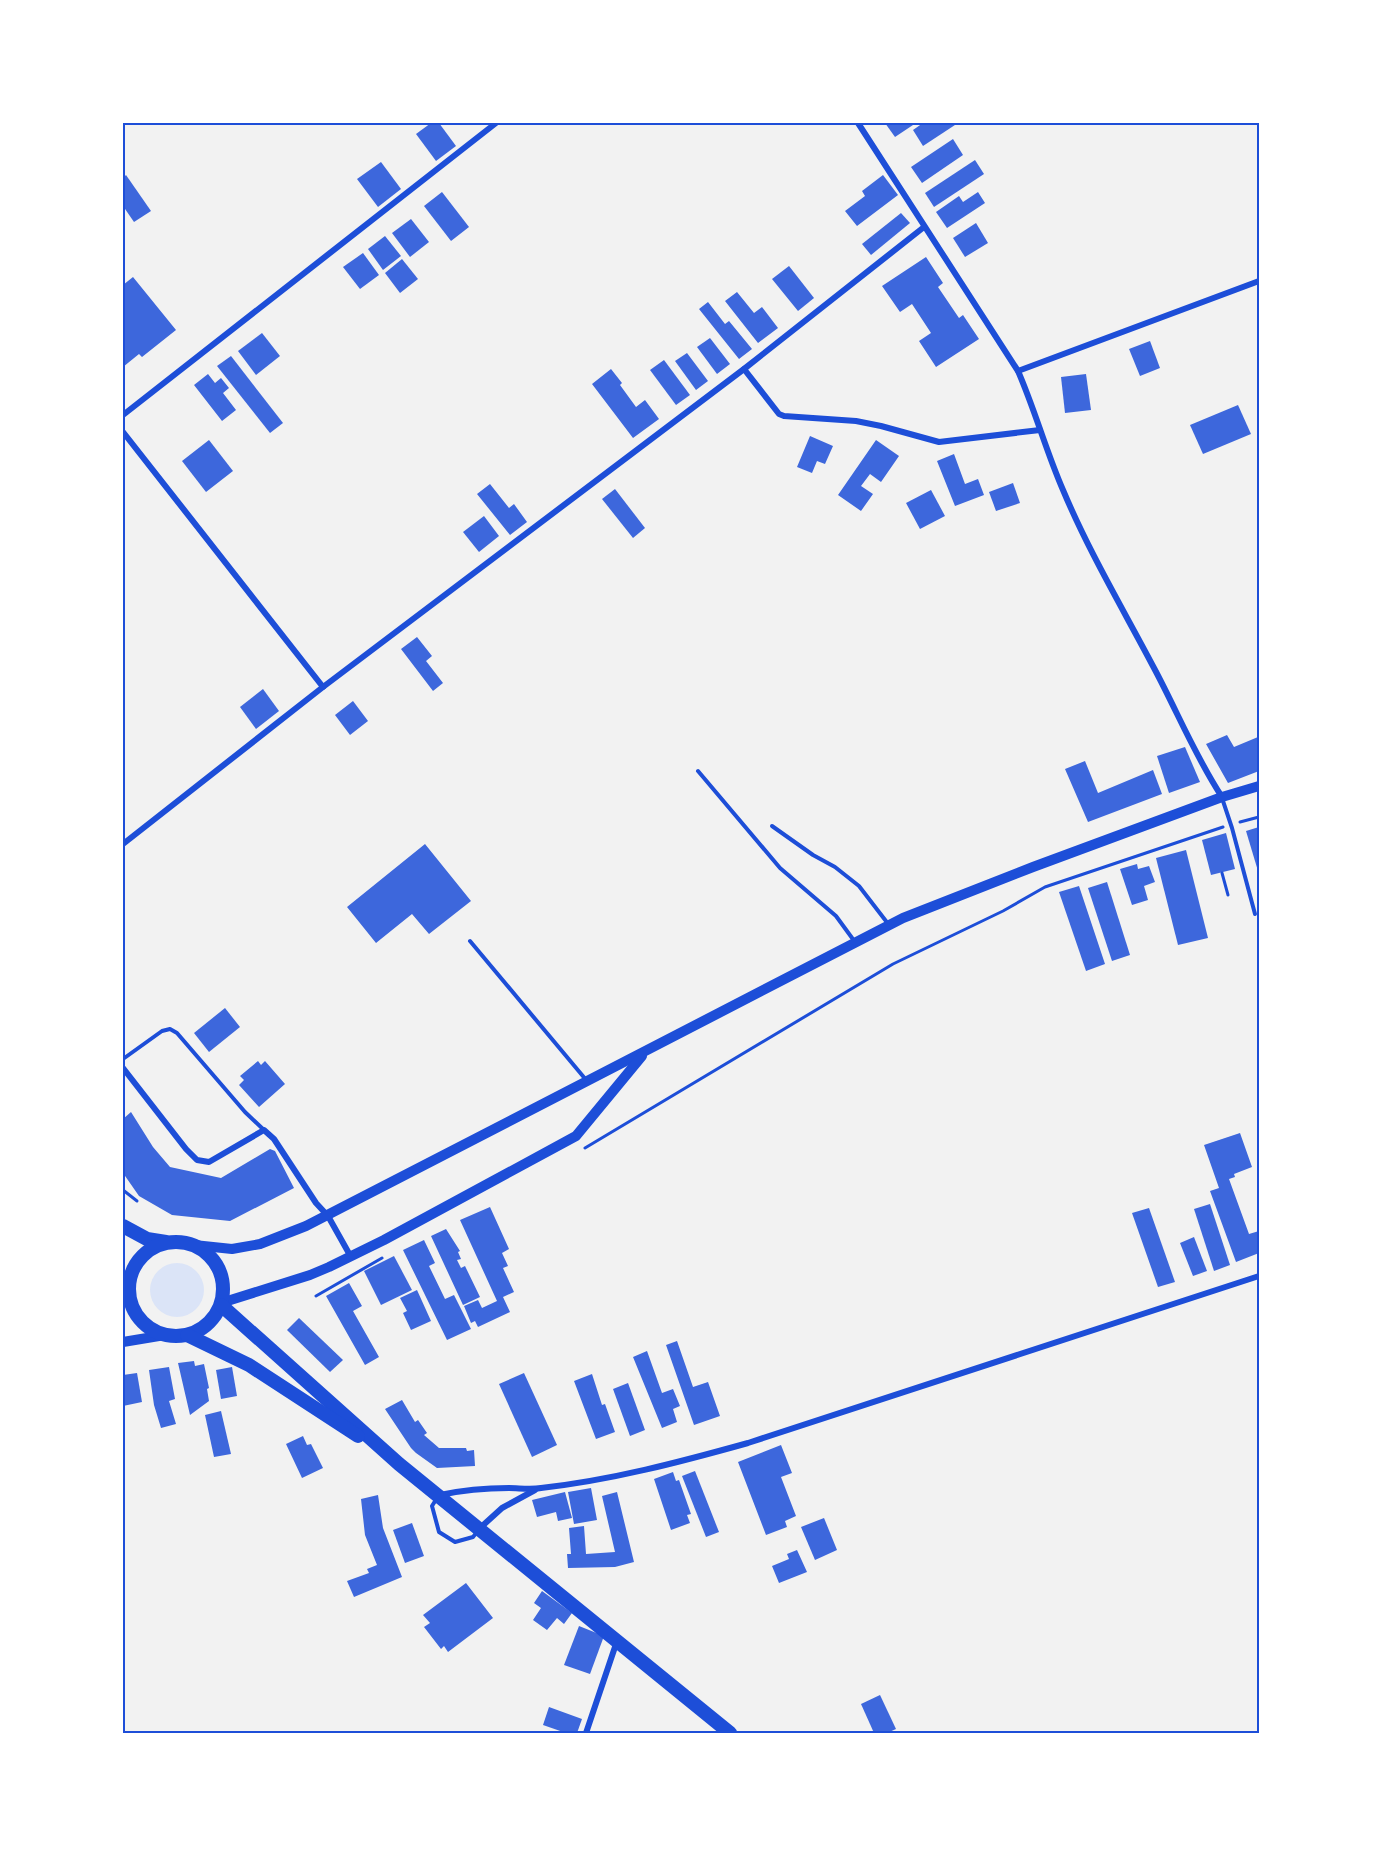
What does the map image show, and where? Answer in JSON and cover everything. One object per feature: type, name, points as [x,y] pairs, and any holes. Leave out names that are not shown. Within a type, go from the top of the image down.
[{"type":"main road","points":[[123,1226],[147,1239],[194,1245],[203,1250],[217,1265],[223,1284],[221,1304],[211,1321],[187,1335]]},
{"type":"main road","points":[[168,1242],[149,1250],[142,1257],[126,1286],[139,1318],[147,1326],[165,1335],[187,1335],[229,1354],[272,1378],[399,1464],[730,1733]]},
{"type":"main road","points":[[221,1304],[399,1464]]},
{"type":"street","points":[[123,415],[496,123]]},
{"type":"street","points":[[858,123],[1017,371],[1062,490],[1102,574],[1155,669],[1207,774],[1222,797]]},
{"type":"street","points":[[123,844],[323,687],[744,369],[924,227]]},
{"type":"street","points":[[1017,371],[1259,281]]},
{"type":"street","points":[[744,369],[779,414],[783,416],[856,421],[939,442],[1040,430]]},
{"type":"street","points":[[123,432],[323,687]]},
{"type":"street","points":[[194,1245],[232,1249],[260,1244],[328,1216],[889,925],[945,900],[1222,797],[1259,786]]},
{"type":"street","points":[[221,1304],[309,1275],[351,1257],[576,1136],[645,1052]]},
{"type":"street","points":[[123,1068],[197,1160],[209,1162],[264,1130],[274,1138],[316,1203],[328,1216],[351,1257]]},
{"type":"street","points":[[439,1495],[480,1488],[538,1489],[636,1473],[748,1443],[1259,1276]]},
{"type":"street","points":[[123,1342],[165,1335]]},
{"type":"street","points":[[480,1528],[502,1508],[538,1489]]},
{"type":"street","points":[[586,1733],[617,1641]]},
{"type":"lane","points":[[698,771],[780,868],[836,916],[855,943]]},
{"type":"lane","points":[[1222,797],[1255,914]]},
{"type":"lane","points":[[772,826],[813,855],[835,867],[859,886],[889,925]]},
{"type":"lane","points":[[470,940],[587,1081]]},
{"type":"lane","points":[[123,1059],[162,1031],[170,1029],[177,1033],[244,1112],[264,1130]]},
{"type":"lane","points":[[439,1495],[432,1506],[439,1532],[455,1542],[473,1537],[480,1528]]},
{"type":"path","points":[[579,1151],[618,1130],[893,964],[1003,911],[1045,887],[1231,824],[1259,817]]},
{"type":"path","points":[[1222,873],[1227,895]]},
{"type":"path","points":[[123,1190],[137,1201]]},
{"type":"path","points":[[316,1296],[386,1256]]},
{"type":"shaded area","points":[[177,1263],[187,1265],[196,1271],[202,1280],[204,1290],[202,1300],[196,1309],[187,1315],[177,1317],[167,1315],[158,1309],[152,1300],[150,1290],[152,1280],[158,1271],[167,1265]]},
{"type":"building","points":[[431,123],[439,123],[456,146],[436,161],[416,134]]},
{"type":"building","points":[[885,123],[916,123],[895,137]]},
{"type":"building","points":[[923,123],[958,123],[923,146],[913,130]]},
{"type":"building","points":[[953,139],[963,155],[922,183],[911,167]]},
{"type":"building","points":[[975,160],[984,174],[934,207],[925,193]]},
{"type":"building","points":[[381,162],[401,189],[378,207],[357,179]]},
{"type":"building","points":[[126,175],[151,211],[134,222],[123,206],[123,178]]},
{"type":"building","points":[[883,175],[898,195],[857,226],[845,211],[865,196],[862,191]]},
{"type":"building","points":[[442,192],[469,227],[451,241],[424,206]]},
{"type":"building","points":[[978,192],[985,203],[947,228],[936,212],[959,196],[963,202]]},
{"type":"building","points":[[901,213],[910,223],[871,255],[862,244]]},
{"type":"building","points":[[411,219],[429,242],[410,257],[392,233]]},
{"type":"building","points":[[976,223],[988,243],[965,257],[953,238]]},
{"type":"building","points":[[385,236],[401,256],[383,270],[368,249]]},
{"type":"building","points":[[363,253],[379,275],[360,289],[343,267]]},
{"type":"building","points":[[926,257],[943,283],[938,287],[959,318],[963,315],[979,339],[936,367],[919,341],[931,333],[912,304],[900,312],[882,286]]},
{"type":"building","points":[[402,259],[418,279],[400,293],[385,273]]},
{"type":"building","points":[[789,266],[814,298],[798,311],[772,279]]},
{"type":"building","points":[[133,277],[176,330],[142,357],[139,354],[123,367],[123,285]]},
{"type":"building","points":[[737,292],[754,313],[762,307],[778,328],[758,343],[725,301]]},
{"type":"building","points":[[708,302],[725,324],[729,321],[752,349],[739,359],[699,309]]},
{"type":"building","points":[[262,333],[280,356],[256,375],[238,351]]},
{"type":"building","points":[[710,338],[730,364],[717,374],[697,347]]},
{"type":"building","points":[[1150,341],[1160,368],[1140,376],[1129,349]]},
{"type":"building","points":[[687,353],[708,381],[696,390],[675,361]]},
{"type":"building","points":[[231,356],[283,423],[270,433],[217,366]]},
{"type":"building","points":[[664,360],[690,395],[676,405],[650,370]]},
{"type":"building","points":[[611,369],[636,407],[645,400],[659,419],[633,438],[592,384]]},
{"type":"building","points":[[208,374],[215,383],[221,378],[229,388],[223,393],[236,410],[222,421],[194,385]]},
{"type":"building","points":[[1086,374],[1091,410],[1065,413],[1061,377]]},
{"type":"building","points":[[1238,405],[1251,434],[1203,454],[1190,425]]},
{"type":"building","points":[[810,436],[833,446],[825,464],[817,461],[812,473],[797,467]]},
{"type":"building","points":[[209,440],[233,471],[206,492],[182,461]]},
{"type":"building","points":[[876,440],[899,456],[881,482],[870,474],[861,486],[873,494],[861,511],[838,495]]},
{"type":"building","points":[[954,454],[965,484],[978,479],[984,495],[955,506],[937,461]]},
{"type":"building","points":[[1013,483],[1020,503],[996,511],[989,492]]},
{"type":"building","points":[[490,484],[509,508],[514,504],[527,522],[510,535],[477,494]]},
{"type":"building","points":[[615,489],[645,528],[633,538],[602,499]]},
{"type":"building","points":[[931,490],[945,516],[920,529],[906,503]]},
{"type":"building","points":[[484,516],[499,536],[479,552],[463,532]]},
{"type":"building","points":[[417,637],[432,656],[426,661],[443,683],[433,691],[401,649]]},
{"type":"building","points":[[263,689],[279,711],[256,729],[240,707]]},
{"type":"building","points":[[353,701],[368,721],[350,735],[335,715]]},
{"type":"building","points":[[1227,735],[1234,747],[1259,738],[1259,771],[1228,783],[1206,744]]},
{"type":"building","points":[[1185,747],[1200,782],[1169,793],[1157,756]]},
{"type":"building","points":[[1085,761],[1098,793],[1153,770],[1162,794],[1088,822],[1065,769]]},
{"type":"building","points":[[1259,827],[1259,871],[1258,871],[1246,831]]},
{"type":"building","points":[[1226,833],[1235,869],[1211,875],[1202,840]]},
{"type":"building","points":[[425,844],[471,901],[429,934],[412,914],[376,943],[347,907]]},
{"type":"building","points":[[1186,850],[1208,938],[1178,945],[1156,858]]},
{"type":"building","points":[[1137,864],[1138,869],[1149,866],[1155,882],[1144,886],[1148,900],[1132,905],[1120,869]]},
{"type":"building","points":[[1107,882],[1130,955],[1112,961],[1088,888]]},
{"type":"building","points":[[1079,886],[1105,964],[1086,971],[1059,892]]},
{"type":"building","points":[[225,1008],[240,1027],[209,1052],[194,1033]]},
{"type":"building","points":[[258,1061],[261,1065],[265,1061],[285,1084],[259,1107],[239,1085],[244,1080],[240,1076]]},
{"type":"building","points":[[131,1112],[153,1147],[170,1167],[221,1178],[270,1149],[275,1151],[294,1188],[230,1221],[172,1215],[139,1196],[123,1173],[123,1119]]},
{"type":"building","points":[[1240,1133],[1252,1167],[1234,1174],[1235,1177],[1229,1179],[1249,1234],[1259,1231],[1259,1253],[1236,1262],[1210,1191],[1219,1188],[1204,1145]]},
{"type":"building","points":[[1210,1204],[1230,1265],[1214,1271],[1194,1209]]},
{"type":"building","points":[[490,1207],[509,1249],[502,1253],[508,1266],[503,1268],[514,1292],[503,1297],[510,1312],[478,1327],[475,1321],[471,1323],[464,1306],[478,1300],[482,1308],[497,1301],[460,1220]]},
{"type":"building","points":[[1149,1208],[1175,1282],[1158,1287],[1132,1213]]},
{"type":"building","points":[[446,1229],[460,1251],[458,1252],[461,1259],[457,1260],[461,1268],[465,1266],[480,1297],[463,1305],[431,1236]]},
{"type":"building","points":[[1194,1237],[1207,1271],[1193,1276],[1180,1243]]},
{"type":"building","points":[[424,1240],[435,1263],[429,1266],[445,1299],[454,1295],[471,1329],[447,1340],[403,1250]]},
{"type":"building","points":[[394,1256],[412,1290],[381,1305],[364,1271]]},
{"type":"building","points":[[349,1283],[362,1306],[353,1311],[379,1357],[365,1365],[326,1296]]},
{"type":"building","points":[[417,1290],[431,1321],[411,1330],[403,1313],[407,1311],[400,1298]]},
{"type":"building","points":[[299,1318],[343,1360],[330,1372],[287,1330]]},
{"type":"building","points":[[677,1341],[693,1387],[708,1382],[720,1416],[694,1425],[666,1345]]},
{"type":"building","points":[[647,1351],[662,1393],[673,1389],[680,1406],[673,1409],[677,1422],[662,1428],[633,1357]]},
{"type":"building","points":[[194,1361],[195,1366],[204,1364],[209,1401],[190,1415],[178,1363]]},
{"type":"building","points":[[169,1367],[175,1399],[169,1401],[176,1424],[161,1428],[154,1405],[149,1370]]},
{"type":"building","points":[[232,1367],[237,1396],[221,1399],[216,1370]]},
{"type":"building","points":[[137,1373],[142,1402],[123,1406],[123,1375]]},
{"type":"building","points":[[524,1373],[557,1445],[532,1457],[499,1384]]},
{"type":"building","points":[[592,1374],[602,1405],[605,1404],[615,1432],[596,1439],[574,1381]]},
{"type":"building","points":[[628,1383],[645,1430],[630,1436],[613,1389]]},
{"type":"building","points":[[402,1400],[415,1422],[418,1420],[427,1433],[424,1435],[439,1448],[474,1450],[475,1466],[437,1468],[416,1453],[385,1409]]},
{"type":"building","points":[[221,1411],[231,1454],[214,1457],[205,1415]]},
{"type":"building","points":[[303,1436],[307,1445],[311,1444],[323,1468],[302,1478],[286,1444]]},
{"type":"building","points":[[781,1445],[792,1473],[781,1477],[796,1516],[785,1521],[787,1527],[766,1535],[738,1462]]},
{"type":"building","points":[[695,1471],[719,1532],[706,1537],[682,1476]]},
{"type":"building","points":[[673,1472],[676,1481],[679,1480],[691,1514],[687,1515],[690,1523],[671,1530],[654,1479]]},
{"type":"building","points":[[591,1488],[597,1520],[574,1524],[568,1492]]},
{"type":"building","points":[[565,1492],[572,1518],[558,1521],[556,1512],[537,1517],[532,1500]]},
{"type":"building","points":[[617,1492],[634,1562],[615,1567],[568,1568],[567,1554],[571,1554],[569,1528],[584,1526],[586,1554],[615,1552],[602,1496]]},
{"type":"building","points":[[378,1495],[383,1528],[402,1577],[354,1597],[347,1581],[369,1573],[367,1569],[377,1565],[365,1535],[361,1499]]},
{"type":"building","points":[[824,1518],[837,1550],[815,1560],[801,1527]]},
{"type":"building","points":[[412,1523],[424,1556],[405,1563],[393,1530]]},
{"type":"building","points":[[797,1550],[807,1572],[779,1583],[772,1566],[789,1559],[787,1554]]},
{"type":"building","points":[[466,1583],[493,1618],[448,1652],[444,1646],[441,1649],[424,1627],[430,1623],[423,1615]]},
{"type":"building","points":[[542,1591],[572,1613],[564,1624],[557,1618],[547,1630],[533,1620],[541,1608],[534,1603]]},
{"type":"building","points":[[579,1626],[604,1636],[590,1674],[564,1665]]},
{"type":"building","points":[[880,1695],[896,1729],[887,1733],[874,1733],[861,1704]]},
{"type":"building","points":[[549,1707],[582,1719],[577,1733],[566,1733],[543,1725]]}]
